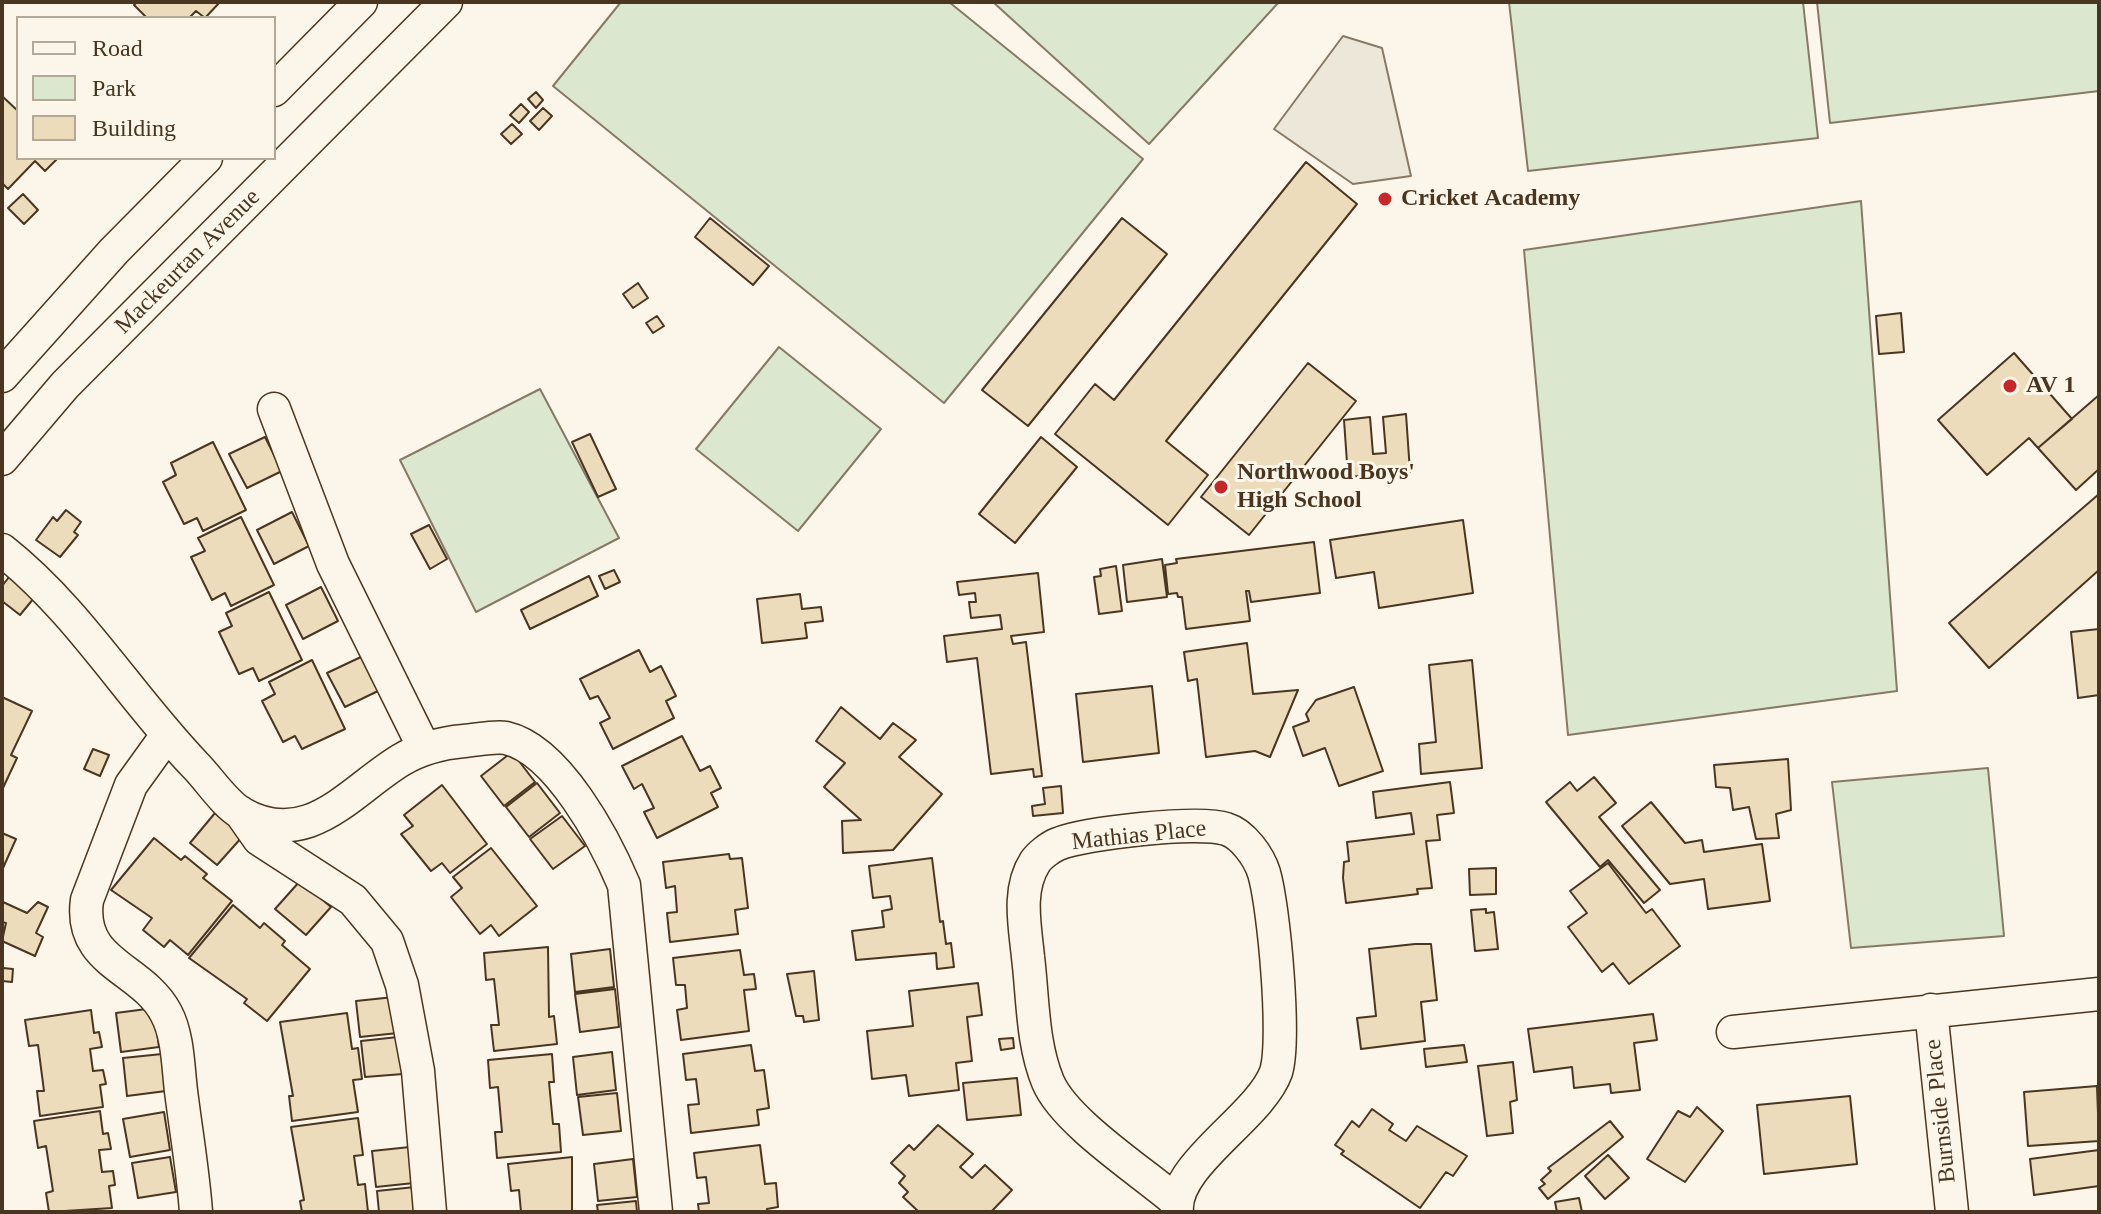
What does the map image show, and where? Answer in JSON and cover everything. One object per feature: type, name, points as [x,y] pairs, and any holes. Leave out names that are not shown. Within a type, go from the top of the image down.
[{"type":"street","points":[[276,88],[361,2]]},
{"type":"street","name":"Mackeurtan Avenue","points":[[2,459],[65,385],[446,2]]},
{"type":"street","points":[[2,376],[114,251],[204,160]]},
{"type":"street","points":[[274,409],[333,564],[424,748]]},
{"type":"street","points":[[2,550],[33,574],[69,612],[167,735],[240,812],[259,839],[353,900],[387,941],[402,985],[418,1071],[430,1212]]},
{"type":"street","points":[[167,735],[131,785],[90,889],[85,916],[96,946],[157,999],[167,1014],[176,1052],[196,1212]]},
{"type":"street","points":[[240,812],[273,824],[310,822],[339,807],[400,760],[424,748],[504,738],[528,747],[557,774],[608,848],[624,885],[656,1212]]},
{"type":"street","name":"Mathias Place","points":[[1196,826],[1227,829],[1248,845],[1264,871],[1281,1038],[1276,1072],[1263,1096],[1193,1172],[1176,1206],[1067,1111],[1049,1084],[1039,1054],[1023,911],[1026,884],[1035,861],[1054,845],[1081,837],[1196,826]]},
{"type":"street","name":"Burnside Place","points":[[1733,1032],[2099,994]]},
{"type":"street","name":"Burnside Place","points":[[1931,1010],[1952,1212]]},
{"type":"green space","points":[[621,2],[949,2],[1143,159],[944,403],[553,86]]},
{"type":"green space","points":[[993,2],[1279,2],[1149,144]]},
{"type":"green space","points":[[1509,2],[1803,2],[1818,138],[1528,171]]},
{"type":"green space","points":[[1817,2],[2099,2],[2099,91],[1830,123]]},
{"type":"green space","points":[[1861,201],[1897,691],[1568,735],[1524,250]]},
{"type":"green space","points":[[779,347],[881,429],[798,531],[696,449]]},
{"type":"green space","points":[[540,389],[619,538],[476,612],[400,460]]},
{"type":"green space","points":[[1988,768],[2004,936],[1851,948],[1832,782]]},
{"type":"shaded area","points":[[1343,36],[1382,48],[1411,176],[1353,184],[1274,129]]},
{"type":"building","points":[[137,2],[220,2],[207,16],[196,11],[191,16],[145,16],[134,5]]},
{"type":"building","points":[[536,92],[543,100],[536,108],[528,99]]},
{"type":"building","points":[[2,96],[16,109],[16,160],[56,160],[45,171],[35,161],[8,189],[2,183]]},
{"type":"building","points":[[521,104],[529,112],[519,123],[510,115]]},
{"type":"building","points":[[543,108],[552,116],[539,130],[530,121]]},
{"type":"building","points":[[512,124],[522,134],[511,144],[501,134]]},
{"type":"building","points":[[1306,162],[1357,204],[1166,441],[1208,475],[1168,525],[1055,434],[1095,384],[1114,400]]},
{"type":"building","points":[[23,194],[38,210],[24,224],[8,208]]},
{"type":"building","points":[[710,218],[769,266],[753,285],[695,237]]},
{"type":"building","points":[[1122,218],[1167,254],[1028,426],[982,390]]},
{"type":"building","points":[[638,283],[648,298],[633,308],[623,294]]},
{"type":"building","points":[[1901,313],[1904,352],[1879,354],[1876,316]]},
{"type":"building","points":[[657,316],[664,326],[653,333],[646,323]]},
{"type":"building","name":"AV 1","points":[[2014,353],[2072,419],[2038,448],[2029,438],[1987,475],[1938,420]]},
{"type":"building","points":[[1308,363],[1356,401],[1249,535],[1201,497]]},
{"type":"building","points":[[2099,395],[2099,469],[2076,490],[2038,448]]},
{"type":"building","points":[[1406,414],[1410,472],[1348,477],[1344,420],[1370,417],[1373,454],[1386,453],[1383,417]]},
{"type":"building","points":[[590,434],[616,489],[598,497],[572,442]]},
{"type":"building","points":[[265,437],[282,471],[247,488],[229,454]]},
{"type":"building","points":[[1041,437],[1077,467],[1015,543],[979,514]]},
{"type":"building","points":[[213,442],[246,510],[203,531],[197,518],[184,524],[163,482],[176,475],[171,463]]},
{"type":"building","points":[[2099,494],[2099,570],[1989,668],[1949,623]]},
{"type":"building","points":[[66,510],[81,522],[74,532],[78,535],[60,557],[36,540],[53,517],[57,521]]},
{"type":"building","points":[[292,512],[309,546],[274,564],[257,530]]},
{"type":"building","points":[[241,517],[274,585],[231,606],[225,593],[212,600],[191,557],[205,551],[198,538]]},
{"type":"building","points":[[1463,520],[1473,593],[1379,608],[1374,572],[1336,578],[1330,540]]},
{"type":"building","points":[[429,525],[447,559],[430,569],[411,534]]},
{"type":"building","points":[[1314,542],[1320,593],[1251,602],[1249,591],[1246,591],[1250,621],[1186,629],[1182,597],[1178,597],[1177,593],[1168,594],[1165,565],[1177,563],[1176,559]]},
{"type":"building","points":[[1162,559],[1167,597],[1127,602],[1123,565]]},
{"type":"building","points":[[1116,566],[1122,611],[1099,614],[1094,577],[1101,576],[1100,569]]},
{"type":"building","points":[[614,570],[620,582],[605,589],[599,576]]},
{"type":"building","points":[[13,572],[39,592],[20,615],[2,601],[2,586]]},
{"type":"building","points":[[1038,573],[1044,632],[1011,636],[1013,644],[1026,642],[1042,776],[1034,777],[1033,769],[991,774],[977,658],[947,662],[944,636],[1002,629],[1000,615],[971,618],[969,602],[976,602],[975,593],[959,595],[957,582]]},
{"type":"building","points":[[589,576],[598,596],[530,629],[521,610]]},
{"type":"building","points":[[321,587],[338,621],[303,639],[286,605]]},
{"type":"building","points":[[269,592],[302,660],[259,681],[253,668],[239,674],[219,632],[232,626],[226,613]]},
{"type":"building","points":[[800,594],[802,609],[821,607],[823,621],[805,623],[807,638],[762,643],[757,599]]},
{"type":"building","points":[[2099,629],[2099,695],[2078,698],[2071,632]]},
{"type":"building","points":[[1247,643],[1253,694],[1298,690],[1270,757],[1255,751],[1206,757],[1197,679],[1188,681],[1184,652]]},
{"type":"building","points":[[639,650],[650,672],[661,666],[676,696],[666,701],[674,718],[613,749],[600,723],[610,718],[598,696],[590,699],[580,679]]},
{"type":"building","points":[[363,656],[380,690],[345,707],[327,673]]},
{"type":"building","points":[[312,660],[345,729],[302,749],[295,736],[283,742],[262,701],[275,694],[269,682]]},
{"type":"building","points":[[1472,660],[1482,768],[1421,774],[1419,744],[1436,742],[1429,665]]},
{"type":"building","points":[[1152,686],[1159,753],[1083,762],[1076,694]]},
{"type":"building","points":[[1354,687],[1383,771],[1339,786],[1325,748],[1303,756],[1293,727],[1309,721],[1306,714],[1316,700]]},
{"type":"building","points":[[2,697],[32,711],[11,755],[17,758],[2,790]]},
{"type":"building","points":[[841,707],[880,739],[893,723],[916,740],[899,757],[942,794],[893,850],[843,853],[842,821],[861,820],[824,787],[845,763],[816,741]]},
{"type":"building","points":[[682,736],[700,771],[710,766],[721,788],[711,793],[718,807],[657,838],[644,812],[654,808],[642,784],[634,789],[622,766]]},
{"type":"building","points":[[93,749],[109,755],[100,776],[84,769]]},
{"type":"building","points":[[512,752],[535,782],[504,806],[481,776]]},
{"type":"building","points":[[1788,759],[1791,810],[1776,814],[1779,838],[1756,839],[1749,807],[1733,810],[1730,788],[1716,787],[1714,765]]},
{"type":"building","points":[[1594,777],[1616,803],[1599,817],[1660,890],[1644,903],[1608,860],[1600,867],[1546,802],[1570,782],[1577,791]]},
{"type":"building","points":[[1450,782],[1454,813],[1437,815],[1440,840],[1426,841],[1432,888],[1417,889],[1418,894],[1346,903],[1343,878],[1344,862],[1349,861],[1347,842],[1414,834],[1411,813],[1376,818],[1373,792]]},
{"type":"building","points":[[537,783],[560,813],[529,837],[506,807]]},
{"type":"building","points":[[442,785],[487,844],[450,873],[442,863],[431,871],[401,834],[413,826],[404,815]]},
{"type":"building","points":[[1061,786],[1063,813],[1033,816],[1032,806],[1045,804],[1043,788]]},
{"type":"building","points":[[1651,802],[1685,843],[1702,840],[1704,852],[1762,844],[1770,901],[1708,909],[1704,879],[1670,884],[1622,826]]},
{"type":"building","points":[[215,813],[243,836],[217,865],[190,843]]},
{"type":"building","points":[[562,816],[585,846],[553,869],[530,839]]},
{"type":"building","points":[[2,833],[16,839],[3,868],[2,868]]},
{"type":"building","points":[[154,838],[181,860],[185,856],[207,874],[203,878],[232,901],[188,955],[170,940],[164,947],[143,930],[152,918],[111,890]]},
{"type":"building","points":[[491,848],[537,906],[499,936],[491,925],[480,934],[451,897],[462,888],[453,877]]},
{"type":"building","points":[[729,854],[730,859],[742,858],[748,908],[735,910],[738,934],[670,942],[667,913],[677,912],[675,886],[666,888],[663,862]]},
{"type":"building","points":[[932,858],[940,922],[943,921],[946,944],[951,943],[954,967],[937,969],[936,953],[856,960],[852,931],[884,927],[882,911],[892,909],[890,896],[873,898],[869,866]]},
{"type":"building","points":[[1608,863],[1646,913],[1652,909],[1680,946],[1629,984],[1613,963],[1602,972],[1568,927],[1587,913],[1570,891]]},
{"type":"building","points":[[1496,868],[1496,894],[1470,895],[1469,869]]},
{"type":"building","points":[[300,881],[331,907],[306,935],[275,909]]},
{"type":"building","points":[[3,902],[27,913],[38,902],[48,907],[36,933],[43,937],[35,956],[2,941],[6,923],[2,922]]},
{"type":"building","points":[[233,905],[260,928],[264,923],[285,941],[282,945],[310,969],[267,1021],[244,1003],[247,999],[189,958]]},
{"type":"building","points":[[1486,909],[1486,913],[1494,912],[1498,949],[1475,951],[1471,910]]},
{"type":"building","points":[[1431,944],[1437,1000],[1421,1002],[1425,1041],[1361,1049],[1357,1018],[1376,1016],[1369,949]]},
{"type":"building","points":[[548,947],[549,1017],[554,1016],[557,1044],[494,1051],[491,1025],[499,1025],[494,979],[486,980],[484,953]]},
{"type":"building","points":[[610,949],[614,987],[575,992],[571,954]]},
{"type":"building","points":[[740,950],[744,975],[754,974],[756,989],[744,990],[749,1031],[681,1040],[677,1010],[687,1008],[685,985],[676,985],[673,958]]},
{"type":"building","points":[[3,968],[13,969],[12,982],[2,981]]},
{"type":"building","points":[[814,971],[819,1020],[804,1022],[803,1016],[796,1016],[787,974]]},
{"type":"building","points":[[978,983],[982,1015],[967,1017],[972,1061],[956,1063],[959,1090],[909,1096],[906,1075],[872,1079],[867,1031],[913,1026],[909,991]]},
{"type":"building","points":[[615,989],[619,1027],[580,1032],[575,994]]},
{"type":"building","points":[[394,997],[398,1033],[360,1037],[356,1001]]},
{"type":"building","points":[[154,1008],[159,1047],[121,1052],[116,1013]]},
{"type":"building","points":[[91,1010],[94,1033],[99,1032],[102,1047],[90,1049],[93,1071],[103,1070],[106,1084],[100,1085],[103,1107],[40,1116],[37,1091],[44,1091],[38,1045],[29,1046],[25,1020]]},
{"type":"building","points":[[347,1013],[352,1049],[358,1048],[362,1079],[353,1080],[358,1112],[292,1121],[289,1096],[293,1096],[280,1022]]},
{"type":"building","points":[[1653,1014],[1657,1040],[1634,1043],[1640,1090],[1611,1093],[1610,1084],[1574,1088],[1572,1067],[1534,1072],[1528,1029]]},
{"type":"building","points":[[398,1037],[403,1074],[365,1077],[361,1041]]},
{"type":"building","points":[[1013,1038],[1014,1048],[1001,1050],[999,1039]]},
{"type":"building","points":[[751,1045],[755,1071],[764,1070],[769,1108],[757,1110],[759,1125],[691,1133],[688,1105],[699,1104],[696,1079],[686,1080],[683,1054]]},
{"type":"building","points":[[1464,1045],[1467,1062],[1426,1067],[1424,1049]]},
{"type":"building","points":[[612,1052],[616,1090],[577,1095],[573,1057]]},
{"type":"building","points":[[162,1054],[166,1091],[127,1096],[123,1058]]},
{"type":"building","points":[[552,1054],[554,1082],[549,1082],[553,1124],[559,1124],[561,1152],[497,1158],[495,1132],[502,1132],[498,1087],[490,1088],[488,1060]]},
{"type":"building","points":[[1513,1062],[1517,1100],[1510,1102],[1513,1133],[1487,1136],[1478,1066]]},
{"type":"building","points":[[1017,1078],[1021,1115],[967,1120],[963,1083]]},
{"type":"building","points":[[2097,1086],[2099,1141],[2028,1146],[2024,1092]]},
{"type":"building","points":[[617,1093],[621,1131],[583,1135],[578,1097]]},
{"type":"building","points":[[1850,1096],[1857,1164],[1764,1174],[1757,1105]]},
{"type":"building","points":[[1697,1107],[1723,1131],[1685,1182],[1647,1159],[1678,1111],[1690,1117]]},
{"type":"building","points":[[1372,1109],[1393,1124],[1389,1130],[1406,1141],[1417,1126],[1467,1156],[1453,1176],[1446,1172],[1420,1208],[1341,1154],[1344,1151],[1335,1145],[1352,1121],[1359,1127]]},
{"type":"building","points":[[100,1111],[103,1134],[108,1133],[111,1149],[99,1150],[102,1172],[113,1171],[115,1185],[109,1186],[112,1208],[49,1212],[46,1193],[53,1191],[46,1146],[38,1148],[34,1121]]},
{"type":"building","points":[[164,1112],[170,1150],[130,1157],[123,1119]]},
{"type":"building","points":[[358,1118],[363,1155],[354,1156],[358,1185],[365,1184],[368,1212],[302,1212],[300,1201],[304,1200],[291,1127]]},
{"type":"building","points":[[1610,1121],[1623,1137],[1548,1199],[1539,1188],[1545,1184],[1541,1180],[1551,1171],[1548,1168]]},
{"type":"building","points":[[938,1125],[973,1154],[960,1167],[972,1178],[985,1165],[1012,1190],[991,1212],[919,1212],[903,1197],[908,1192],[899,1183],[905,1176],[891,1163],[909,1145],[914,1150]]},
{"type":"building","points":[[760,1145],[765,1184],[776,1183],[778,1207],[767,1209],[767,1212],[699,1212],[698,1204],[709,1203],[706,1177],[697,1178],[694,1153]]},
{"type":"building","points":[[410,1147],[414,1183],[376,1187],[372,1151]]},
{"type":"building","points":[[2099,1150],[2099,1186],[2034,1195],[2030,1159]]},
{"type":"building","points":[[1608,1155],[1629,1178],[1605,1199],[1585,1176]]},
{"type":"building","points":[[170,1157],[176,1192],[138,1198],[132,1163]]},
{"type":"building","points":[[572,1157],[572,1212],[521,1212],[519,1190],[511,1191],[508,1164]]},
{"type":"building","points":[[633,1159],[637,1197],[598,1201],[594,1164]]},
{"type":"building","points":[[415,1187],[417,1212],[379,1212],[377,1191]]},
{"type":"building","points":[[1579,1198],[1582,1212],[1557,1212],[1555,1202]]},
{"type":"building","points":[[636,1201],[637,1212],[598,1212],[597,1205]]},
{"type":"place","name":"Cricket Academy","points":[[1385,199]]},
{"type":"place","name":"AV 1","points":[[2010,386]]},
{"type":"place","name":"Northwood Boys' High School","points":[[1221,487]]}]
